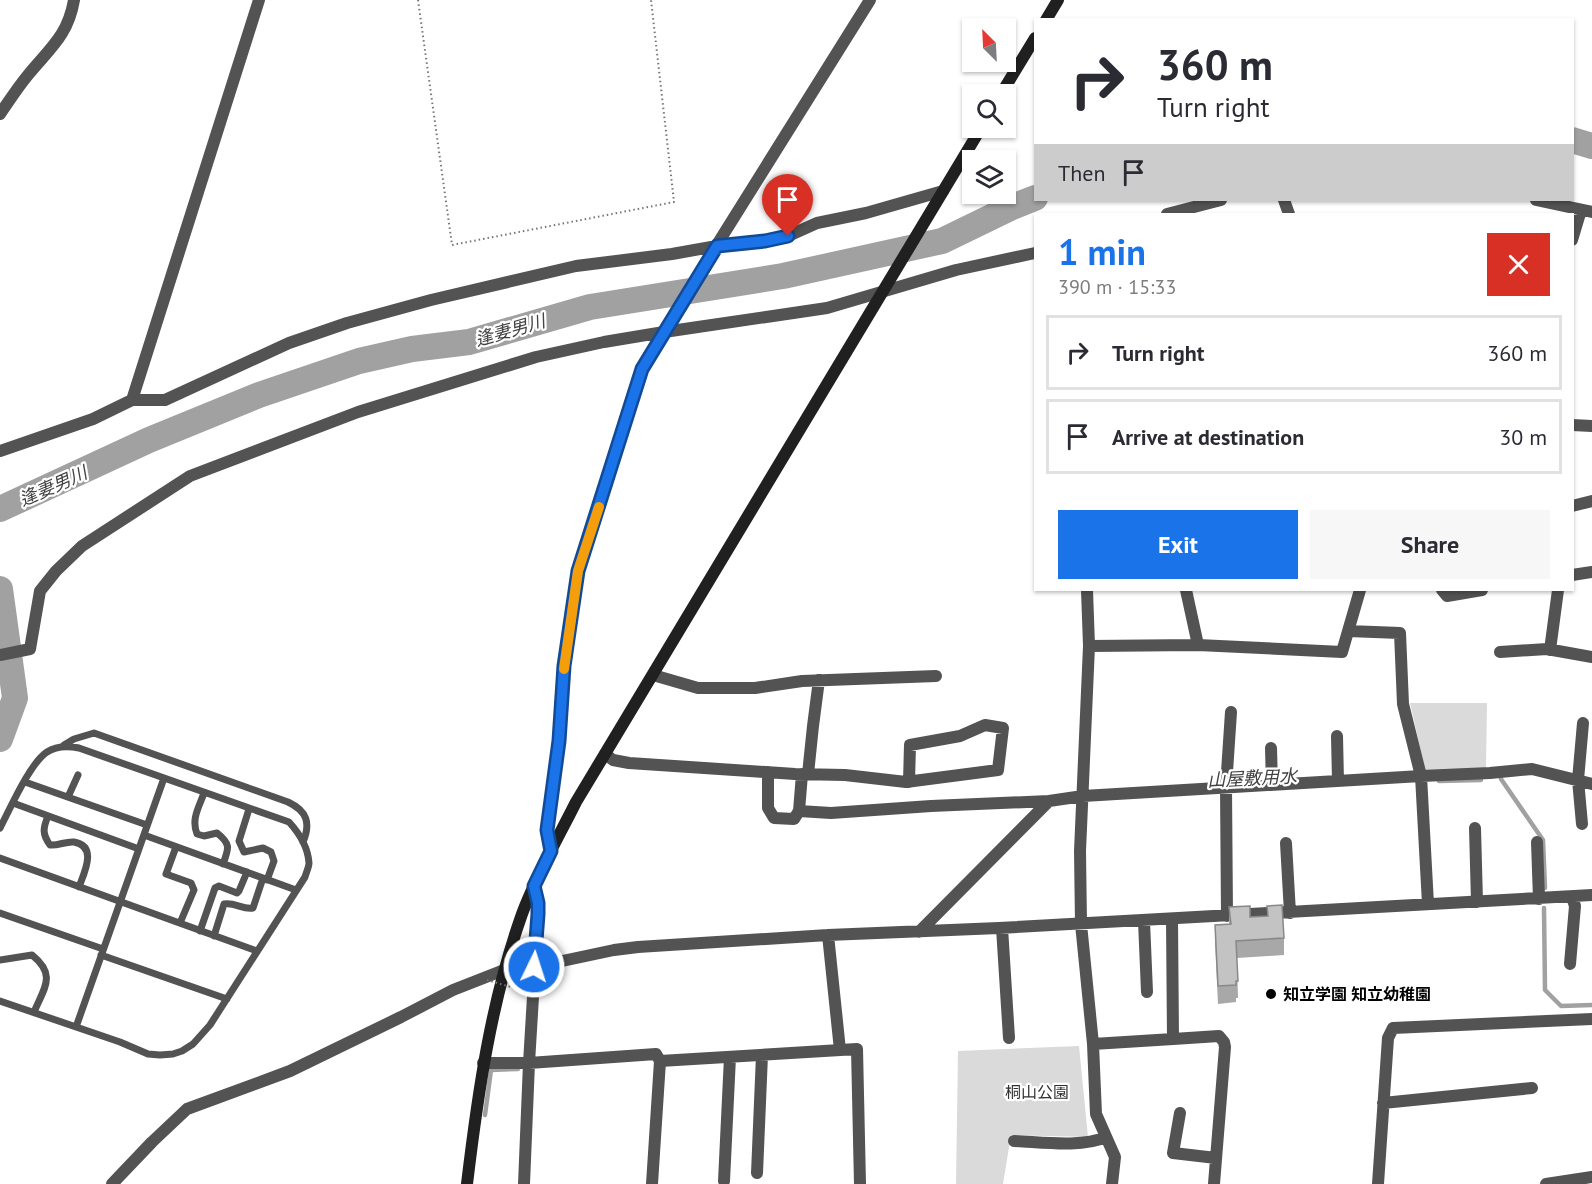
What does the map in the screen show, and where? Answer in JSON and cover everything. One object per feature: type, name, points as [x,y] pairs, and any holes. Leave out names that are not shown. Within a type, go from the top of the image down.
[{"type":"street","points":[[0,114],[66,27],[74,0]]},
{"type":"street","points":[[132,400],[259,0]]},
{"type":"street","points":[[551,851],[547,830],[559,741],[564,666],[578,571],[642,369],[870,0]]},
{"type":"street","points":[[1047,18],[1058,0]]},
{"type":"street","points":[[1007,84],[1034,40]]},
{"type":"street","points":[[467,1184],[483,1063],[504,970],[534,886],[576,802],[975,138]]},
{"type":"street","points":[[0,451],[93,419],[132,400],[165,400],[289,343],[347,323],[431,300],[576,266],[765,241],[788,236],[817,223],[940,195]]},
{"type":"street","points":[[1171,213],[1217,201]]},
{"type":"street","points":[[1541,201],[1586,211],[1574,236]]},
{"type":"street","points":[[0,655],[30,649],[40,591],[56,571],[82,546],[190,476],[358,412],[536,357],[666,328],[827,308],[886,287],[1034,253]]},
{"type":"street","points":[[1574,425],[1592,426]]},
{"type":"street","points":[[1574,506],[1592,501]]},
{"type":"street","points":[[1574,575],[1592,572]]},
{"type":"street","points":[[1087,591],[1089,646],[1080,851],[1081,924],[1093,1044],[1096,1114],[1115,1157],[1112,1184]]},
{"type":"street","points":[[1186,591],[1198,645]]},
{"type":"street","points":[[1089,646],[1198,645],[1342,652],[1360,591]]},
{"type":"street","points":[[1443,591],[1447,596],[1476,591]]},
{"type":"street","points":[[1550,650],[1558,591]]},
{"type":"street","points":[[1348,631],[1400,633],[1403,704],[1421,776],[1428,904]]},
{"type":"street","points":[[1500,652],[1550,650],[1592,657]]},
{"type":"street","points":[[653,675],[698,688],[755,688],[802,681],[936,676]]},
{"type":"street","points":[[768,772],[768,808],[774,818],[794,819],[799,811],[819,680]]},
{"type":"street","points":[[1227,916],[1226,787],[1232,712]]},
{"type":"street","points":[[1582,824],[1578,780],[1583,723]]},
{"type":"street","points":[[605,754],[613,760],[629,763],[845,775],[909,782],[998,770],[1003,728],[985,725],[960,736],[910,745],[909,782]]},
{"type":"street","points":[[1336,736],[1338,781]]},
{"type":"street","points":[[1271,748],[1272,785]]},
{"type":"street","points":[[799,811],[831,813],[1049,801],[1083,796],[1532,769],[1592,784]]},
{"type":"street","points":[[919,932],[1049,801]]},
{"type":"street","points":[[1475,828],[1477,902]]},
{"type":"street","points":[[1537,842],[1539,899]]},
{"type":"street","points":[[1286,843],[1290,913]]},
{"type":"street","points":[[524,1184],[538,914],[534,886]]},
{"type":"street","points":[[112,1184],[188,1109],[290,1071],[453,990],[504,970],[534,967],[638,947],[828,935],[1144,921],[1592,896]]},
{"type":"street","points":[[1570,964],[1575,906],[1572,897]]},
{"type":"street","points":[[1172,919],[1173,1039]]},
{"type":"street","points":[[1144,921],[1147,992]]},
{"type":"street","points":[[1002,928],[1009,1038]]},
{"type":"street","points":[[828,935],[840,1050]]},
{"type":"street","points":[[1378,1184],[1388,1038],[1393,1028],[1592,1019]]},
{"type":"street","points":[[1093,1044],[1219,1036],[1225,1047],[1214,1184]]},
{"type":"street","points":[[660,1061],[857,1049],[860,1184]]},
{"type":"street","points":[[483,1063],[529,1063],[656,1054],[660,1061],[652,1184]]},
{"type":"street","points":[[757,1173],[762,1055]]},
{"type":"street","points":[[724,1181],[730,1057]]},
{"type":"street","points":[[1383,1103],[1532,1088]]},
{"type":"street","points":[[1180,1113],[1173,1153],[1216,1158]]},
{"type":"street","points":[[1014,1142],[1084,1143],[1106,1137]]},
{"type":"street","points":[[1546,1184],[1592,1177]]},
{"type":"lane","points":[[60,748],[74,739],[94,733],[288,802],[298,807],[307,823],[308,830],[303,842]]},
{"type":"lane","points":[[0,828],[36,764],[47,752],[70,746],[289,822],[303,842],[309,864],[305,877],[210,1025],[193,1044],[182,1051],[173,1054],[148,1054],[0,1001]]},
{"type":"lane","points":[[68,797],[78,775]]},
{"type":"lane","points":[[75,1027],[164,778]]},
{"type":"lane","points":[[25,782],[147,825]]},
{"type":"lane","points":[[204,793],[194,820],[194,827],[196,834],[204,836],[217,833],[226,840],[228,844],[223,864]]},
{"type":"lane","points":[[13,803],[139,849]]},
{"type":"lane","points":[[214,936],[224,904],[230,903],[248,909],[253,908],[274,861],[271,852],[263,849],[244,852],[239,841],[249,808]]},
{"type":"lane","points":[[48,816],[43,828],[44,836],[50,845],[76,842],[85,848],[89,858],[79,887]]},
{"type":"lane","points":[[144,835],[296,890]]},
{"type":"lane","points":[[176,847],[166,874],[191,883],[194,890],[180,923]]},
{"type":"lane","points":[[0,858],[256,951]]},
{"type":"lane","points":[[200,931],[214,888],[219,886],[237,893],[247,872]]},
{"type":"lane","points":[[0,913],[226,999]]},
{"type":"lane","points":[[0,960],[32,955],[45,968],[47,976],[45,986],[33,1012]]},
{"type":"path","points":[[418,0],[452,245],[674,202],[651,0]]},
{"type":"path","points":[[487,980],[511,987]]},
{"type":"green space","points":[[1410,703],[1487,703],[1486,769],[1430,772],[1425,769]]},
{"type":"green space","name":"桐山公園","points":[[1079,1046],[1088,1137],[1011,1135],[1003,1184],[956,1184],[958,1051]]},
{"type":"building","points":[[1282,905],[1284,938],[1236,941],[1238,981],[1236,985],[1218,986],[1215,925],[1231,924],[1229,907],[1250,906],[1250,917],[1268,916],[1267,906]]},
{"type":"waterway","name":"逢妻男川","points":[[1574,141],[1592,146]]},
{"type":"waterway","name":"逢妻男川","points":[[0,509],[149,440],[259,395],[359,361],[412,349],[469,342],[590,307],[783,276],[942,241],[1034,198]]},
{"type":"waterway","points":[[0,589],[15,698],[0,739]]},
{"type":"waterway","name":"山屋敷用水","points":[[1501,779],[1543,840],[1545,888]]},
{"type":"waterway","name":"山屋敷用水","points":[[1439,781],[1481,780]]},
{"type":"waterway","name":"山屋敷用水","points":[[1544,908],[1545,990],[1561,1006],[1592,1005]]},
{"type":"waterway","points":[[485,1115],[491,1070],[518,1069]]},
{"type":"slow traffic","points":[[564,669],[578,571],[599,507]]},
{"type":"place","name":"知立学園 知立幼稚園","points":[[1271,994]]},
{"type":"route","points":[[534,967],[538,914],[534,886],[551,851],[547,830],[559,741],[564,666],[578,571],[642,369],[717,246],[788,236]]}]
